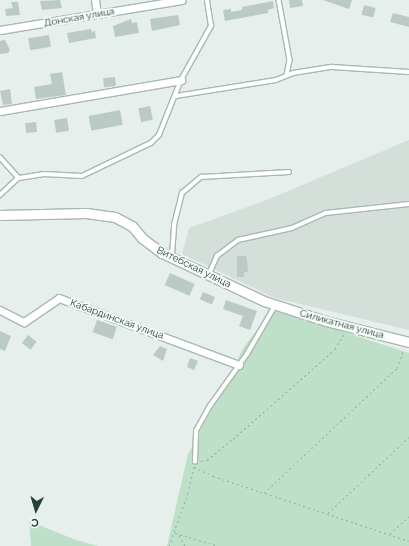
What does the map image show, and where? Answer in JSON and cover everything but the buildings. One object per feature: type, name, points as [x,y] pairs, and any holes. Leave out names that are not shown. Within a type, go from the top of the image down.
[{"type":"street","points":[[95,0],[97,13]]},
{"type":"street","name":"Донская улица","points":[[0,30],[182,0]]},
{"type":"street","points":[[0,110],[182,80]]},
{"type":"street","name":"Витебская улица","points":[[0,216],[79,213],[115,217],[132,226],[151,246],[208,275],[276,305]]},
{"type":"street","name":"Кабардинская улица","points":[[0,310],[24,322],[59,298],[239,365]]},
{"type":"street","name":"Силикатная улица","points":[[276,305],[347,327],[408,342]]},
{"type":"lane","points":[[0,196],[19,178],[44,174],[82,176],[151,143],[159,135],[182,80],[211,26],[207,0]]},
{"type":"lane","points":[[279,0],[290,60],[287,75]]},
{"type":"lane","points":[[176,96],[276,80],[287,75],[332,67],[409,72]]},
{"type":"lane","points":[[1,158],[19,178]]},
{"type":"lane","points":[[172,257],[174,225],[182,193],[201,177],[289,172]]},
{"type":"lane","points":[[208,275],[217,256],[238,240],[292,228],[326,213],[409,204]]},
{"type":"lane","points":[[195,462],[196,431],[210,406],[239,365],[276,305]]},
{"type":"path","points":[[169,546],[195,462],[207,460],[212,456],[329,354],[342,339],[347,327]]},
{"type":"path","points":[[264,493],[397,368],[408,342]]},
{"type":"path","points":[[327,514],[409,437]]},
{"type":"path","points":[[194,467],[264,493],[409,541]]},
{"type":"path","points":[[390,534],[409,516]]},
{"type":"path","points":[[174,533],[219,546]]},
{"type":"path","points":[[179,534],[185,546]]},
{"type":"shaded area","points":[[409,140],[409,330],[275,298],[182,254],[189,228],[269,199]]},
{"type":"green space","points":[[273,309],[409,353],[409,546],[167,546],[188,454],[244,347]]},
{"type":"green space","points":[[29,521],[76,540],[98,546],[31,546]]}]
